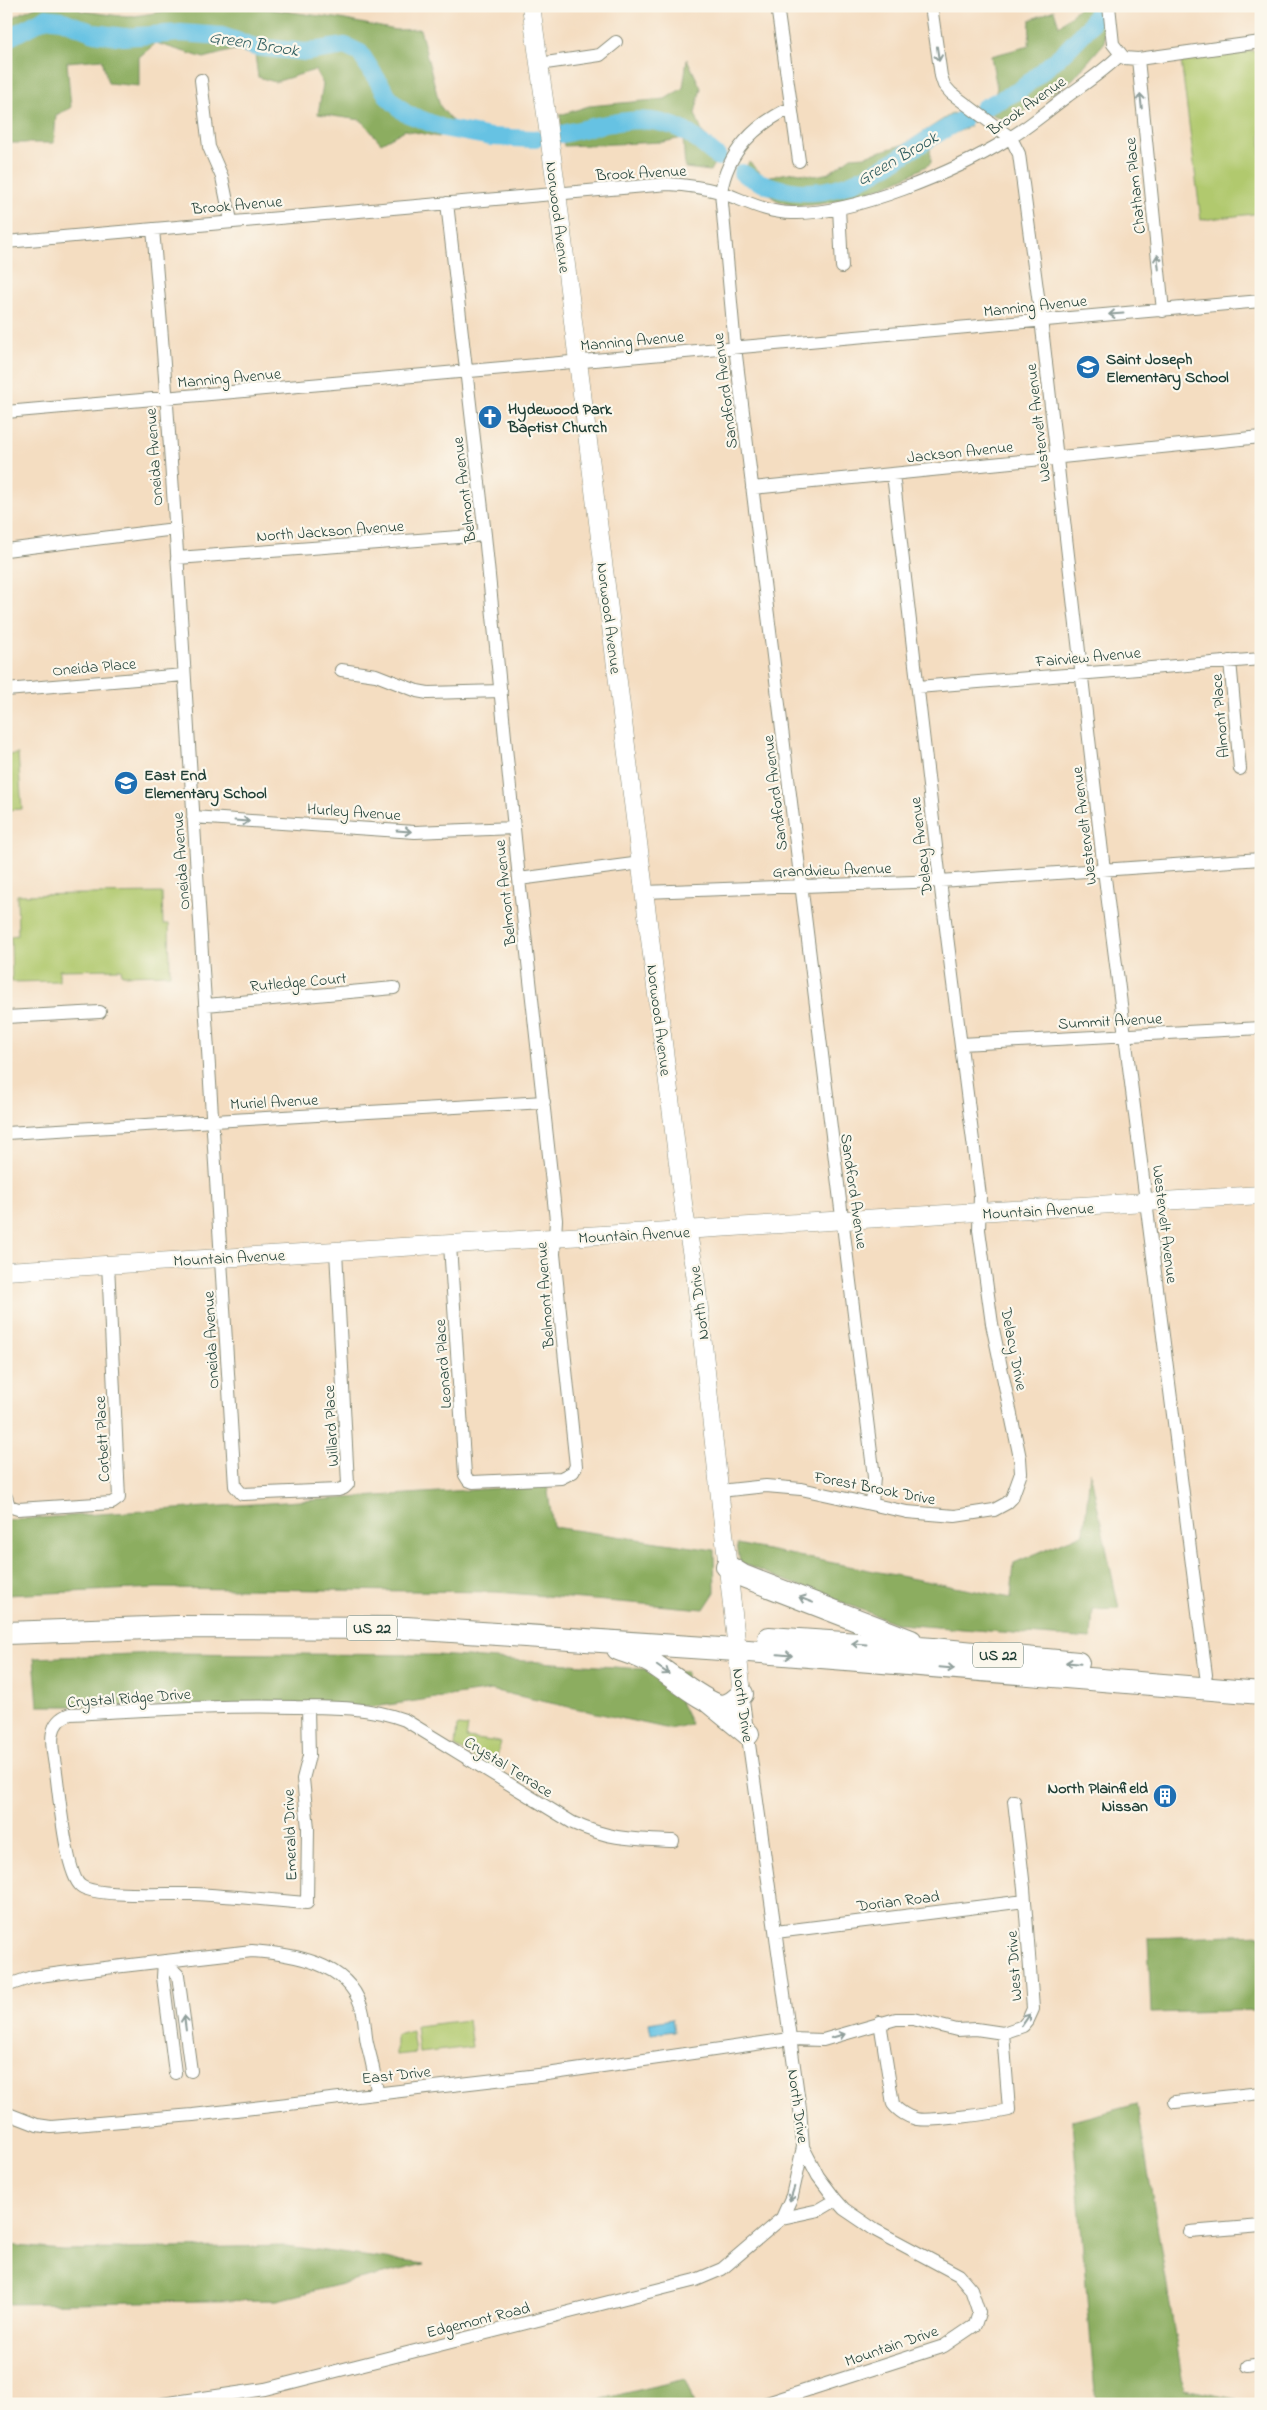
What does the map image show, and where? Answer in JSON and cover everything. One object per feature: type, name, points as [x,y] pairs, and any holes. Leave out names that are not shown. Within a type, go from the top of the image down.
[{"type":"highway","points":[[727,1566],[743,1576],[933,1649]]},
{"type":"highway","name":"US 22","points":[[6,1619],[163,1614],[444,1617],[736,1642],[1261,1693]]},
{"type":"highway","name":"US 22","points":[[6,1633],[177,1627],[406,1628],[586,1639],[933,1649],[1261,1680]]},
{"type":"highway","points":[[586,1639],[649,1661],[709,1702],[748,1734]]},
{"type":"highway","points":[[709,1702],[721,1706],[726,1705],[734,1702],[742,1694]]},
{"type":"street","name":"Norwood Avenue","points":[[531,6],[557,193],[684,1211],[688,1230]]},
{"type":"street","points":[[777,6],[799,161]]},
{"type":"street","points":[[931,6],[941,76],[948,89],[966,105],[1011,138]]},
{"type":"street","points":[[1109,6],[1113,44],[1120,55],[1130,59],[1261,42]]},
{"type":"street","points":[[539,64],[600,55],[616,42]]},
{"type":"street","name":"Brook Avenue","points":[[6,242],[668,184],[692,185],[720,192],[763,208],[791,214],[821,212],[880,197],[954,168],[1011,138],[1120,55]]},
{"type":"street","name":"Chatham Place","points":[[1138,59],[1163,311]]},
{"type":"street","points":[[201,80],[209,147],[222,177],[231,221]]},
{"type":"street","name":"Sandford Avenue","points":[[791,108],[763,122],[737,150],[723,178],[720,192],[735,347],[874,1478],[872,1504]]},
{"type":"street","name":"Westervelt Avenue","points":[[1011,138],[1019,154],[1041,319],[1104,870],[1206,1675]]},
{"type":"street","name":"Belmont Avenue","points":[[447,203],[485,535],[518,879],[544,1102],[556,1220],[554,1254],[576,1466],[572,1472],[561,1478],[473,1482],[468,1480]]},
{"type":"street","points":[[839,208],[842,267]]},
{"type":"street","name":"Oneida Avenue","points":[[153,229],[164,352],[165,399],[206,1005],[235,1486],[238,1491]]},
{"type":"street","name":"Manning Avenue","points":[[6,412],[1261,301]]},
{"type":"street","name":"Jackson Avenue","points":[[752,488],[1261,437]]},
{"type":"street","name":"Delacy Avenue","points":[[893,474],[940,881],[980,1196],[980,1213]]},
{"type":"street","points":[[6,550],[175,530]]},
{"type":"street","name":"North Jackson Avenue","points":[[177,558],[485,535]]},
{"type":"street","name":"Fairview Avenue","points":[[918,687],[1230,660],[1261,659]]},
{"type":"street","name":"Almont Place","points":[[1230,660],[1240,769]]},
{"type":"street","points":[[341,670],[376,675],[417,691],[428,693],[501,691]]},
{"type":"street","name":"Oneida Place","points":[[6,690],[184,675]]},
{"type":"street","name":"Hurley Avenue","points":[[193,818],[415,832],[514,828]]},
{"type":"street","name":"Grandview Avenue","points":[[644,892],[940,881],[1261,859]]},
{"type":"street","points":[[518,879],[641,863]]},
{"type":"street","name":"Rutledge Court","points":[[206,1005],[394,988]]},
{"type":"street","points":[[6,1017],[100,1012]]},
{"type":"street","name":"Summit Avenue","points":[[961,1044],[1261,1028]]},
{"type":"street","name":"Muriel Avenue","points":[[6,1133],[544,1102]]},
{"type":"street","name":"Mountain Avenue","points":[[6,1271],[1261,1195]]},
{"type":"street","name":"Delacy Drive","points":[[980,1213],[979,1230],[992,1324],[1018,1440],[1021,1474],[1016,1491]]},
{"type":"street","name":"North Drive","points":[[688,1230],[720,1491],[742,1694],[776,1932],[803,2147],[818,2176]]},
{"type":"street","name":"Leonard Place","points":[[450,1245],[465,1475],[468,1480]]},
{"type":"street","name":"Willard Place","points":[[238,1491],[242,1494],[250,1495],[338,1490],[348,1484],[336,1251]]},
{"type":"street","name":"Corbett Place","points":[[8,1501],[18,1509],[112,1504],[119,1498],[108,1264]]},
{"type":"street","name":"Forest Brook Drive","points":[[720,1491],[781,1487],[930,1515],[971,1515],[994,1510],[1007,1503],[1016,1491]]},
{"type":"street","name":"Crystal Ridge Drive","points":[[307,1903],[193,1894],[111,1893],[82,1886],[72,1869],[65,1839],[52,1741],[55,1724],[62,1716],[70,1714],[243,1706],[332,1707]]},
{"type":"street","name":"Emerald Drive","points":[[307,1903],[308,1828],[304,1779],[309,1756],[308,1707]]},
{"type":"street","name":"Crystal Terrace","points":[[332,1707],[354,1708],[388,1714],[405,1720],[540,1805],[597,1834],[617,1839],[673,1841]]},
{"type":"street","name":"West Drive","points":[[1004,2033],[1023,2026],[1033,2009],[1025,1901],[1014,1801]]},
{"type":"street","name":"Dorian Road","points":[[776,1932],[1025,1901]]},
{"type":"street","points":[[6,1986],[32,1977],[252,1951],[271,1953],[329,1968],[349,1984],[361,2004],[368,2047],[365,2058],[373,2092]]},
{"type":"street","points":[[164,1961],[178,1975],[190,2071]]},
{"type":"street","points":[[164,1961],[164,1977],[175,2073]]},
{"type":"street","points":[[790,2039],[823,2040],[880,2022],[896,2019],[913,2019],[956,2030],[976,2029],[1004,2033],[1010,2110],[917,2119],[897,2110],[893,2104],[880,2022]]},
{"type":"street","name":"East Drive","points":[[6,2113],[36,2125],[67,2126],[193,2115],[373,2092],[547,2074],[790,2039]]},
{"type":"street","points":[[1175,2102],[1261,2093]]},
{"type":"street","name":"Edgemont Road","points":[[162,2404],[234,2395],[282,2385],[696,2280],[722,2269],[782,2218],[792,2196],[803,2147]]},
{"type":"street","name":"Mountain Drive","points":[[764,2404],[944,2346],[958,2338],[978,2320],[980,2313],[971,2289],[959,2275],[875,2230],[844,2209],[818,2176]]},
{"type":"street","name":"Edgemont Road","points":[[782,2218],[819,2210],[836,2200]]},
{"type":"street","points":[[1190,2232],[1261,2226]]},
{"type":"green space","points":[[37,6],[77,6],[81,11],[128,17],[199,6],[268,9],[335,18],[396,30],[420,29],[440,106],[453,122],[439,137],[405,130],[381,143],[361,120],[318,114],[323,84],[315,70],[275,82],[258,77],[255,55],[234,50],[204,58],[156,43],[139,57],[139,86],[108,83],[102,59],[67,62],[71,108],[56,115],[54,143],[6,143],[6,20]]},
{"type":"green space","points":[[1081,6],[1100,6],[1105,42],[1073,79],[1008,122],[989,113],[997,88],[991,56],[1029,46],[1030,20],[1054,10],[1059,26]]},
{"type":"green space","points":[[1261,50],[1261,213],[1201,220],[1181,60]]},
{"type":"green space","points":[[687,59],[701,88],[695,113],[702,132],[721,150],[710,171],[685,168],[683,138],[663,142],[564,146],[560,115],[589,106],[665,99],[683,88]]},
{"type":"green space","points":[[953,113],[970,126],[930,145],[931,163],[899,180],[854,196],[810,205],[790,204],[775,199],[744,171],[749,162],[765,177],[795,172],[815,176],[829,173],[851,157],[865,156],[905,144]]},
{"type":"green space","points":[[18,754],[22,809],[6,810],[6,755]]},
{"type":"green space","points":[[162,893],[163,924],[169,924],[170,974],[122,975],[121,969],[59,970],[59,981],[12,982],[11,936],[18,935],[17,895]]},
{"type":"green space","points":[[1090,1471],[1119,1609],[1093,1610],[1091,1639],[898,1624],[740,1563],[737,1544],[1011,1598],[1014,1563],[1084,1533]]},
{"type":"green space","points":[[547,1485],[553,1527],[714,1550],[715,1592],[704,1609],[496,1592],[156,1588],[6,1595],[6,1520]]},
{"type":"green space","points":[[157,1653],[437,1655],[687,1672],[680,1702],[691,1724],[670,1729],[491,1690],[374,1707],[38,1706],[34,1658]]},
{"type":"green space","points":[[457,1726],[468,1727],[466,1738],[501,1742],[493,1768],[455,1747]]},
{"type":"green space","points":[[1261,1934],[1261,2010],[1151,2013],[1148,1938]]},
{"type":"green space","points":[[468,2020],[472,2047],[419,2053],[416,2026]]},
{"type":"green space","points":[[412,2031],[415,2053],[396,2055],[396,2035]]},
{"type":"green space","points":[[1137,2104],[1184,2389],[1261,2404],[1096,2404],[1072,2121]]},
{"type":"green space","points":[[6,2245],[62,2250],[287,2246],[424,2264],[277,2300],[6,2304]]},
{"type":"green space","points":[[685,2379],[694,2404],[580,2404]]},
{"type":"water","points":[[672,2019],[674,2031],[651,2034],[649,2023]]},
{"type":"waterway","name":"Green Brook","points":[[983,108],[1020,90],[1067,50],[1089,27],[1099,9]]},
{"type":"waterway","name":"Green Brook","points":[[6,39],[46,18],[61,20],[94,33],[124,37],[181,33],[222,36],[255,47],[306,52],[345,46],[360,53],[389,98],[405,113],[443,128],[491,137],[535,139]]},
{"type":"waterway","name":"Green Brook","points":[[742,173],[774,187],[804,192],[831,189],[858,180],[884,167],[963,119]]},
{"type":"waterway","name":"Green Brook","points":[[562,134],[623,121],[654,121],[684,131],[718,157]]},
{"type":"place","name":"Saint Joseph Elementary School","points":[[1088,367]]},
{"type":"place","name":"Hydewood Park Baptist Church","points":[[490,417]]},
{"type":"place","name":"East End Elementary School","points":[[126,783]]},
{"type":"place","name":"North Plainfield Nissan","points":[[1165,1796]]}]
